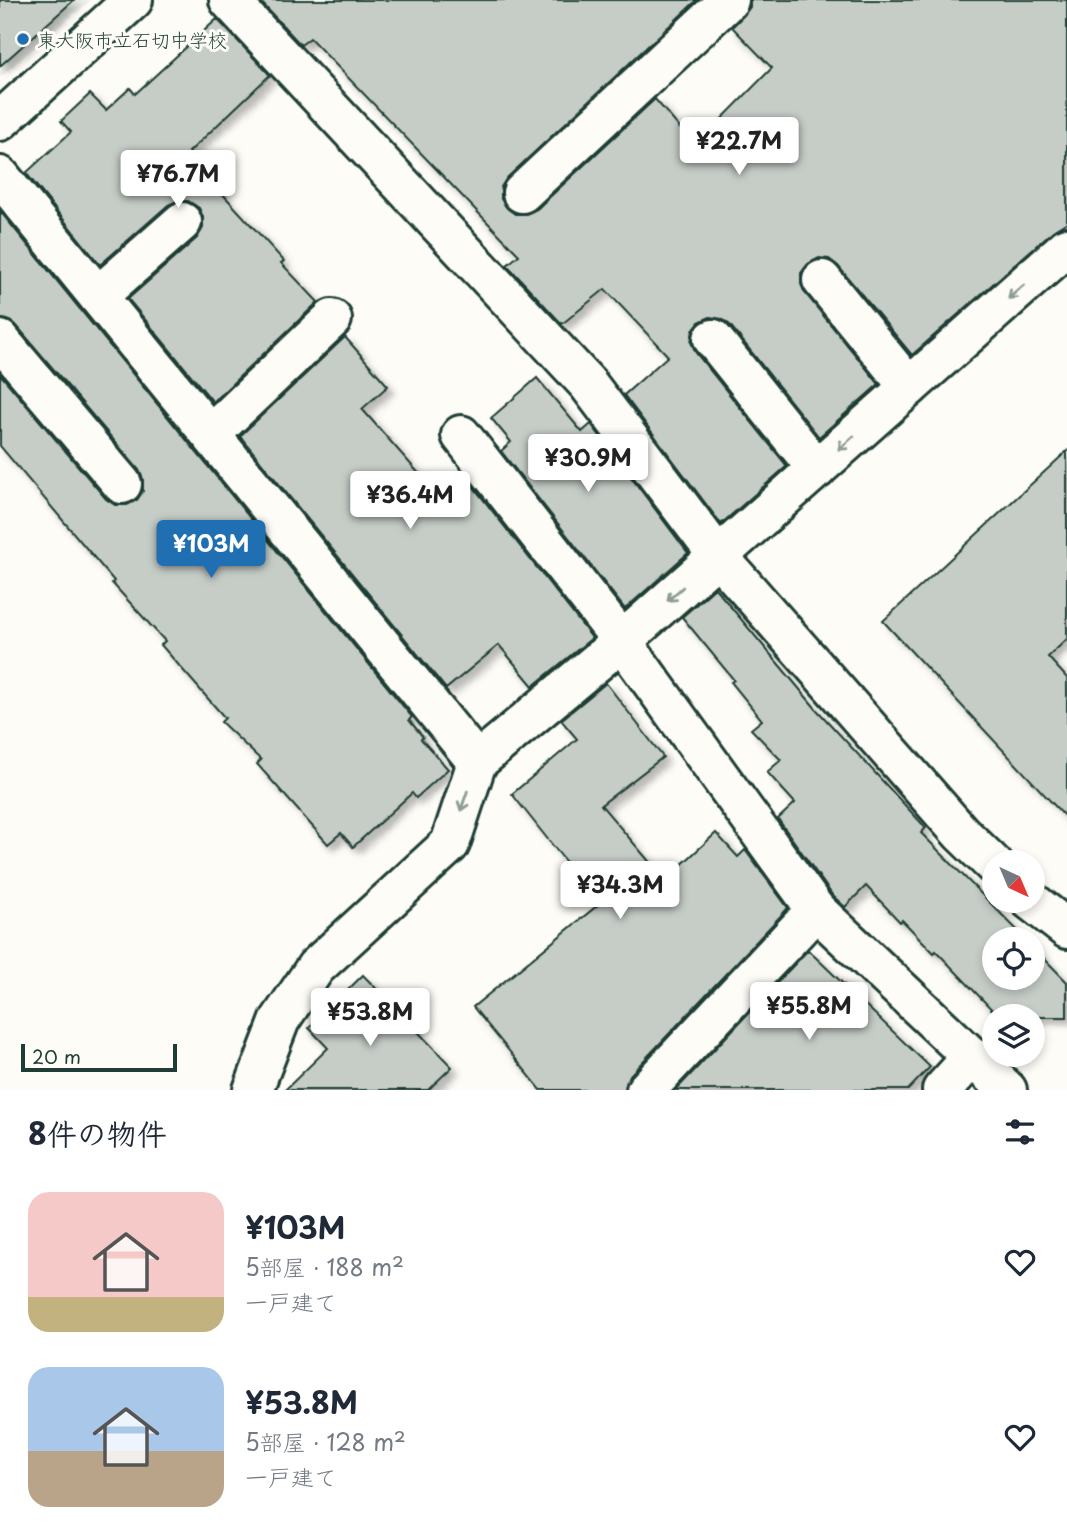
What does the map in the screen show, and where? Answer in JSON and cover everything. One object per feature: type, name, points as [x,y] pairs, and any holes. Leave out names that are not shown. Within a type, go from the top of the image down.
[{"type":"street","points":[[0,121],[133,0]]},
{"type":"street","points":[[229,0],[588,384],[718,556],[952,823],[982,853]]},
{"type":"street","points":[[522,193],[729,0]]},
{"type":"street","points":[[0,176],[477,762]]},
{"type":"street","points":[[99,296],[182,222]]},
{"type":"street","points":[[253,1090],[281,1020],[316,967],[450,844],[477,762],[622,642],[1067,247]]},
{"type":"street","points":[[822,280],[909,387]]},
{"type":"street","points":[[211,434],[332,319]]},
{"type":"street","points":[[713,339],[817,468]]},
{"type":"street","points":[[0,340],[122,484]]},
{"type":"street","points":[[461,435],[622,642],[816,910],[1007,1090]]},
{"type":"street","points":[[646,1090],[816,910]]},
{"type":"street","points":[[1045,912],[1067,929]]},
{"type":"street","points":[[942,1090],[972,1057]]},
{"type":"shaded area","name":"東大阪市立石切中学校","points":[[0,0],[91,0],[0,77]]},
{"type":"building","name":"東大阪市立石切中学校","points":[[0,0],[74,0],[0,66]]},
{"type":"building","points":[[259,0],[697,0],[507,178],[501,187],[501,199],[515,214],[526,214],[537,209],[655,99],[695,146],[772,68],[732,27],[750,7],[750,0],[1067,0],[1067,222],[1053,231],[912,355],[838,266],[829,259],[819,258],[808,264],[801,273],[801,284],[805,293],[879,384],[819,437],[730,325],[722,319],[710,317],[699,322],[693,330],[691,342],[696,353],[787,466],[721,524],[624,395],[668,356],[605,289],[562,324],[507,265],[519,255],[310,38],[301,45]]},
{"type":"building","points":[[217,19],[270,75],[189,152],[211,177],[209,179],[284,261],[281,263],[318,302],[213,402],[128,299],[197,238],[203,228],[203,217],[199,208],[188,201],[177,201],[168,205],[100,265],[26,173],[71,132],[61,121],[90,94],[106,110],[130,88],[135,94]]},
{"type":"building","points":[[0,211],[412,717],[409,720],[423,737],[421,739],[448,769],[416,798],[412,793],[353,847],[341,833],[328,844],[257,764],[261,760],[221,722],[225,718],[161,645],[165,641],[112,583],[114,581],[0,446],[0,374],[106,499],[115,505],[127,505],[137,500],[143,491],[143,479],[139,470],[17,326],[8,320],[0,319]]},
{"type":"building","points":[[345,337],[388,386],[362,409],[444,502],[468,480],[592,638],[533,686],[499,645],[446,689],[240,436]]},
{"type":"building","points":[[537,378],[582,432],[591,424],[688,553],[625,609],[501,451],[511,442],[491,418]]},
{"type":"building","points":[[1067,451],[1067,639],[1048,657],[1067,678],[1067,819],[883,621]]},
{"type":"building","points":[[715,588],[817,710],[926,828],[921,833],[982,895],[982,914],[1001,914],[1014,927],[982,927],[982,990],[1045,990],[1045,959],[1067,982],[1067,1017],[1045,1017],[1045,1004],[987,1004],[936,951],[934,953],[902,920],[900,922],[866,886],[845,907],[833,896],[778,819],[795,803],[767,772],[781,760],[751,729],[762,720],[731,682],[734,680],[682,617]]},
{"type":"building","points":[[606,683],[663,757],[601,805],[665,880],[716,833],[738,857],[745,850],[788,908],[630,1075],[625,1090],[541,1090],[473,1007],[599,904],[512,794],[577,739],[561,720]]},
{"type":"building","points":[[808,950],[930,1067],[908,1090],[676,1090]]},
{"type":"building","points":[[363,975],[452,1067],[428,1090],[285,1090],[328,1048],[309,1028]]},
{"type":"place","name":"東大阪市立石切中学校","points":[[23,39]]}]
